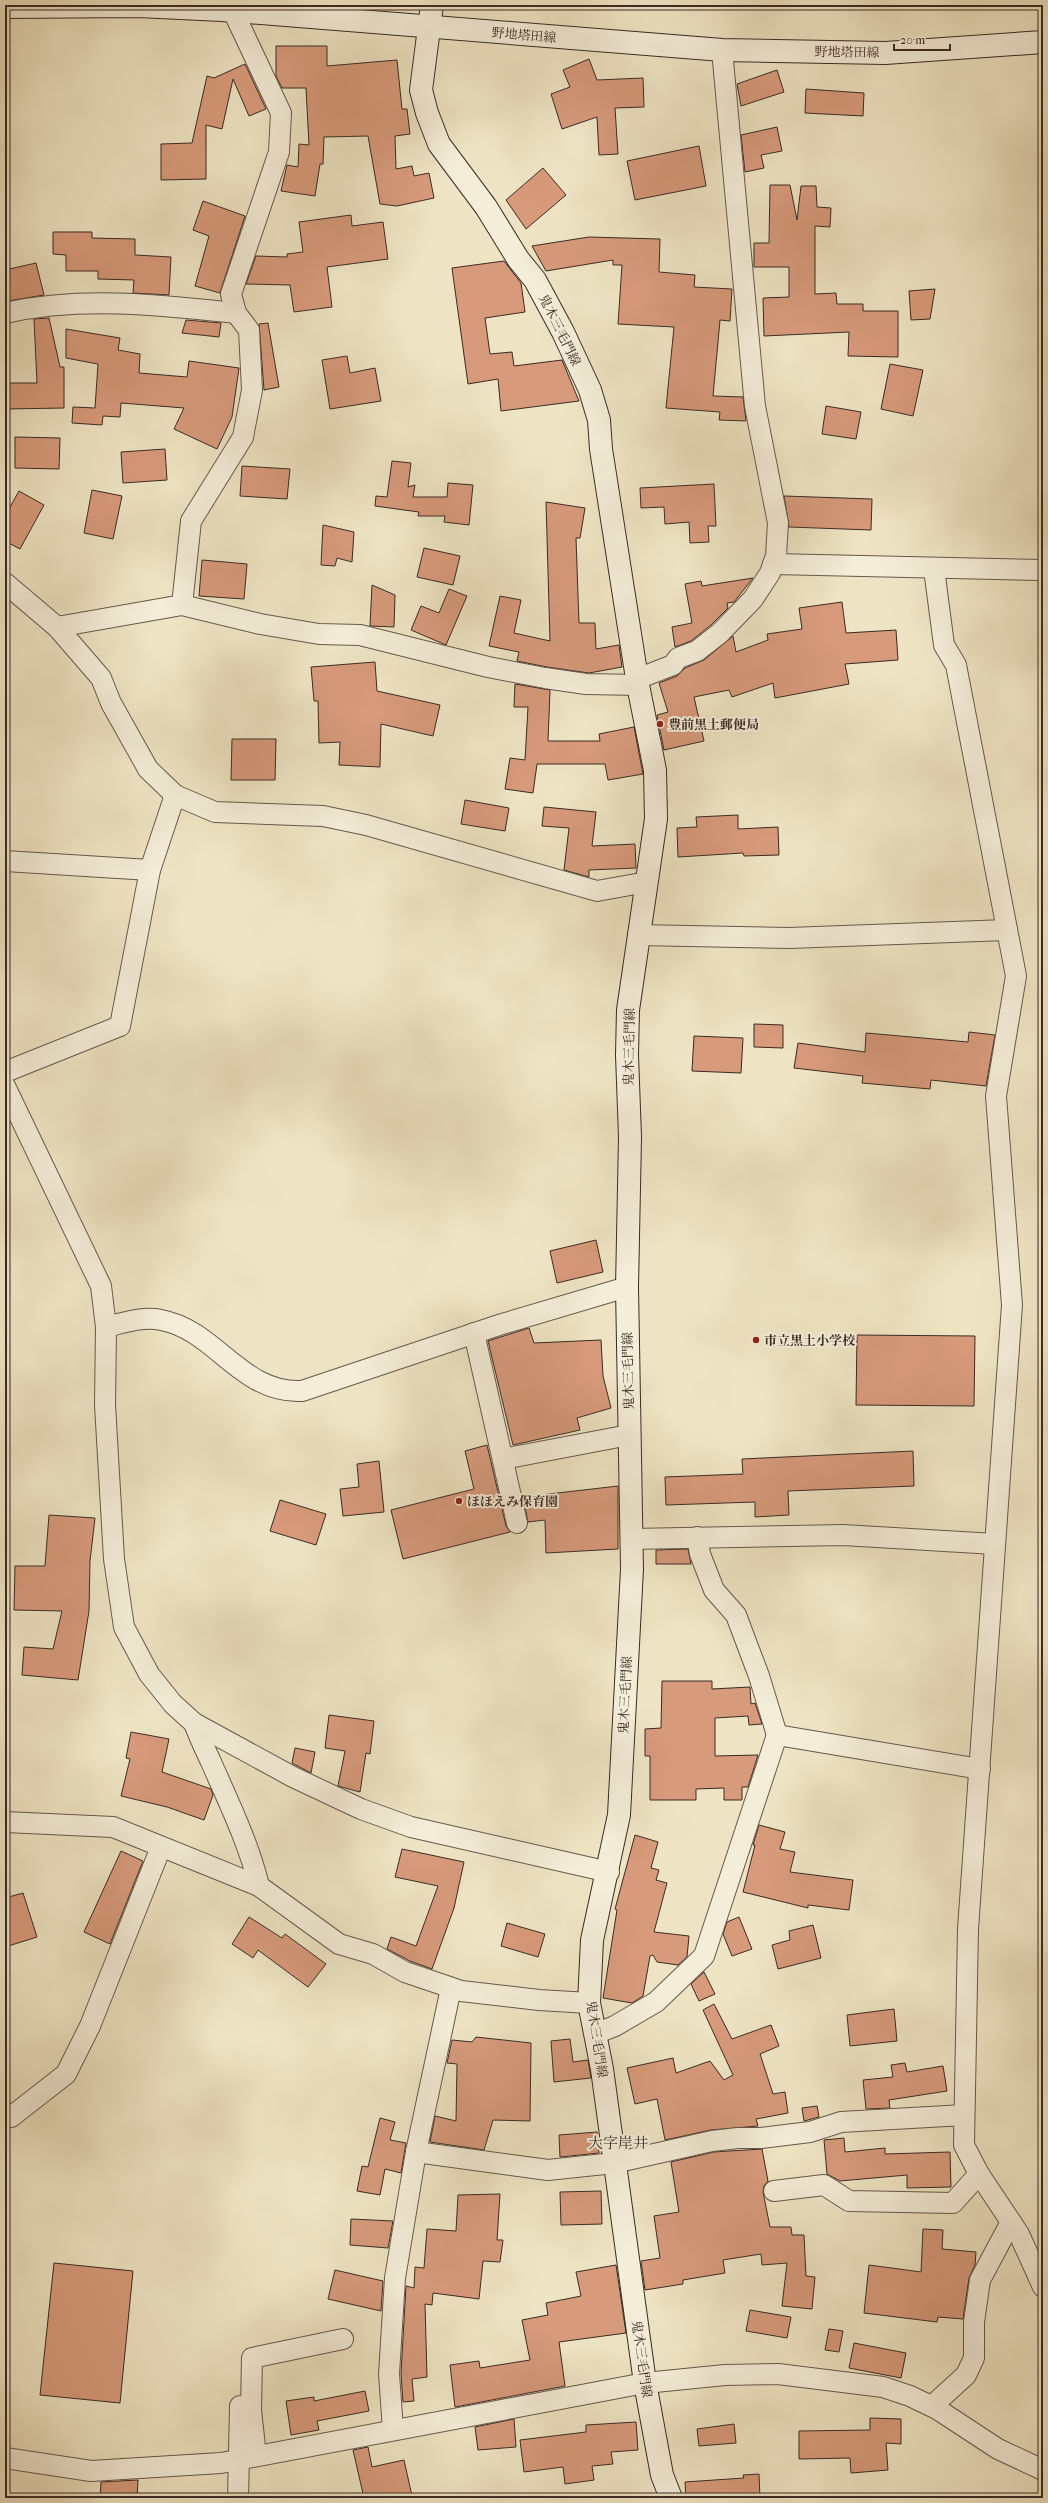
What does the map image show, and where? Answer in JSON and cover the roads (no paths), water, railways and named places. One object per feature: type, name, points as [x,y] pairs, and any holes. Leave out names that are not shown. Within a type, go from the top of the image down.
[{"type":"main road","name":"野地塔田線","points":[[5,7],[138,6],[430,15],[536,36],[722,50],[885,54],[1043,42]]},
{"type":"main road","name":"鬼木三毛門線","points":[[430,15],[421,90],[439,144],[486,207],[518,259],[535,280],[590,390],[599,420],[602,455],[637,682],[655,770],[656,819],[638,934],[628,1017],[630,1137],[627,1287],[632,1569],[619,1815],[609,1872],[592,1940],[589,2003],[614,2163],[644,2383],[662,2475],[671,2498]]},
{"type":"street","points":[[182,605],[191,521],[243,437],[252,390],[249,330],[236,313],[230,294],[279,152],[281,113],[225,9]]},
{"type":"street","points":[[57,627],[182,605],[260,624],[320,634],[360,635],[488,667],[586,684],[637,682],[673,665],[678,658],[697,651],[720,633],[753,599],[770,573],[773,564],[778,522],[756,406],[722,50]]},
{"type":"street","points":[[5,313],[35,306],[131,302],[236,313]]},
{"type":"street","points":[[773,564],[934,569],[1043,570]]},
{"type":"street","points":[[934,569],[944,646],[956,665],[1016,976],[996,1096],[1012,1305],[968,1930],[964,2145],[980,2174],[1019,2234],[1043,2287]]},
{"type":"street","points":[[5,583],[57,627],[101,678],[111,703],[148,769],[175,795],[215,812],[323,816],[366,825],[597,891],[647,882]]},
{"type":"street","points":[[5,1072],[120,1026],[150,870],[175,795]]},
{"type":"street","points":[[5,861],[150,870]]},
{"type":"street","points":[[638,934],[789,938],[1007,930]]},
{"type":"street","points":[[5,1086],[10,1109],[101,1286],[106,1327],[105,1413],[114,1559],[124,1627],[149,1674],[173,1704],[194,1723],[293,1777],[361,1809],[411,1827],[609,1872]]},
{"type":"street","points":[[106,1327],[144,1319],[172,1323],[205,1339],[242,1373],[290,1391],[311,1390],[324,1383],[474,1333],[627,1287]]},
{"type":"street","points":[[474,1333],[517,1523]]},
{"type":"street","points":[[503,1459],[629,1435]]},
{"type":"street","points":[[631,1539],[843,1535],[995,1544]]},
{"type":"street","points":[[595,2034],[615,2026],[656,2002],[704,1956],[777,1735],[759,1676],[736,1616],[714,1590],[700,1554],[697,1537]]},
{"type":"street","points":[[194,1723],[201,1743],[210,1760],[253,1861],[259,1886]]},
{"type":"street","points":[[777,1735],[980,1769]]},
{"type":"street","points":[[5,1822],[113,1827],[259,1886],[339,1944],[373,1954],[405,1972],[461,1991],[539,2000],[589,2003]]},
{"type":"street","points":[[5,2118],[11,2117],[30,2104],[66,2074],[90,2026],[162,1847]]},
{"type":"street","points":[[393,2430],[389,2374],[395,2278],[416,2152],[451,1988]]},
{"type":"street","points":[[416,2152],[548,2170],[614,2163],[712,2141],[738,2138],[761,2138],[803,2133],[841,2122],[964,2115]]},
{"type":"street","points":[[774,2191],[824,2185],[849,2201],[952,2203],[980,2174]]},
{"type":"street","points":[[932,2406],[966,2375],[974,2358],[974,2322],[980,2280],[1011,2222]]},
{"type":"street","points":[[238,2498],[247,2458],[251,2410],[252,2358],[343,2339]]},
{"type":"street","points":[[241,2354],[247,2458]]},
{"type":"street","points":[[5,2458],[91,2471],[247,2458],[644,2383],[725,2375],[778,2374],[883,2387],[932,2406],[998,2449],[1043,2470]]},
{"type":"place","name":"豊前黒土郵便局","points":[[660,724]]},
{"type":"place","name":"市立黒土小学校","points":[[756,1340]]},
{"type":"place","name":"ほほえみ保育園","points":[[459,1501]]},
{"type":"district","name":"大字岸井","points":[[618,2143]]}]
